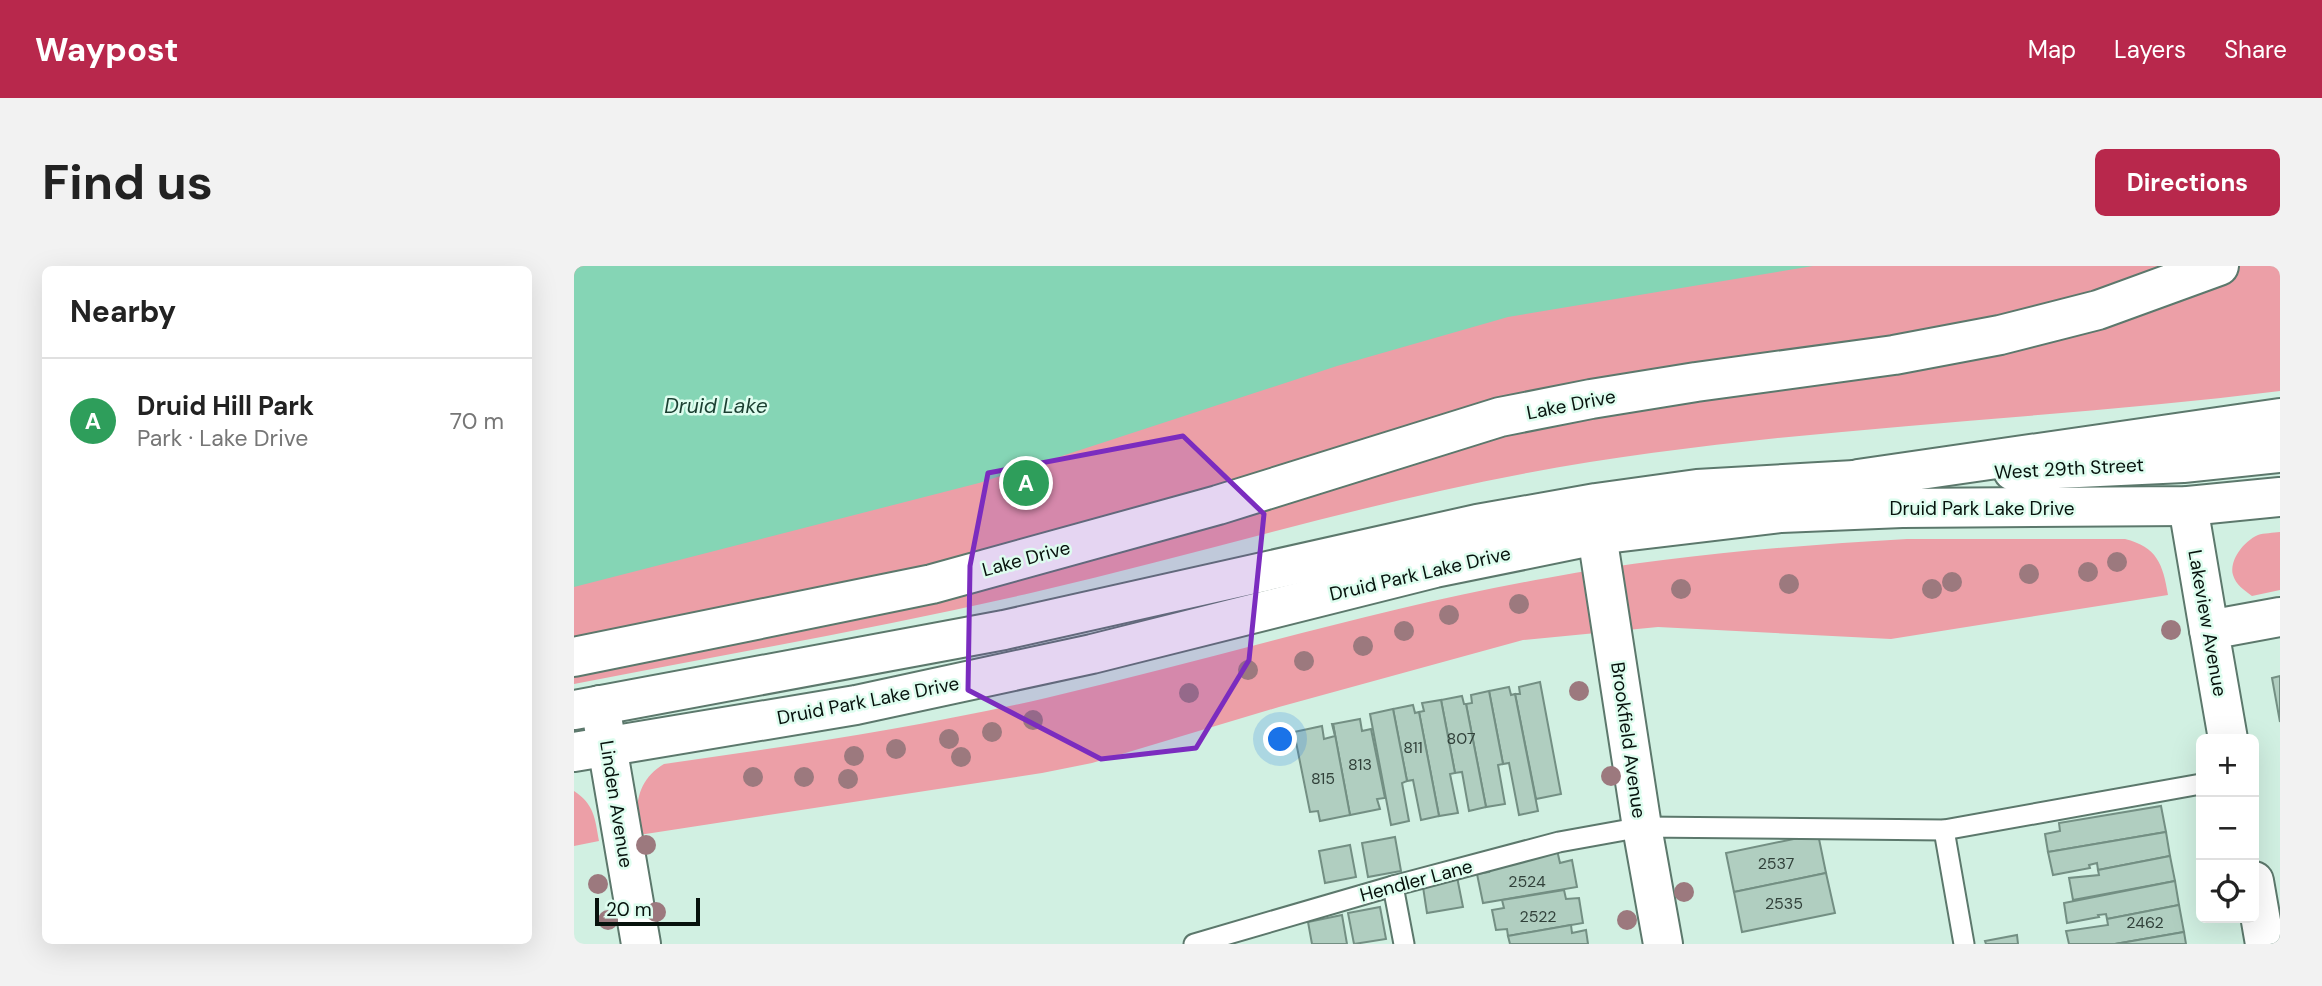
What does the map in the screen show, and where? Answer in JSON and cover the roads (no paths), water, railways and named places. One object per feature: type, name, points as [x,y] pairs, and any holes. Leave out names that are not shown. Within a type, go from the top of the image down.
[{"type":"main road","name":"Lake Drive","points":[[574,657],[932,584],[1219,505],[1500,417],[1591,399],[1894,355],[2000,335],[2098,310],[2219,266]]},
{"type":"main road","points":[[1858,479],[2280,418]]},
{"type":"main road","name":"West 29th Street","points":[[1858,479],[2183,463],[2280,453]]},
{"type":"main road","name":"Druid Park Lake Drive","points":[[587,707],[1004,630],[1478,524],[1596,503],[1697,489],[1858,479]]},
{"type":"main road","name":"Druid Park Lake Drive","points":[[591,749],[856,705],[1092,654],[1435,568],[1597,535],[1794,512],[1902,508],[2188,506],[2280,497]]},
{"type":"main road","name":"Lakeview Avenue","points":[[2188,506],[2227,734]]},
{"type":"main road","name":"Brookfield Avenue","points":[[1597,535],[1642,827],[1664,944]]},
{"type":"main road","points":[[2209,630],[2280,617]]},
{"type":"main road","name":"Linden Avenue","points":[[587,707],[591,749],[640,944]]},
{"type":"main road","points":[[2263,888],[2265,944]]},
{"type":"lane","name":"Hendler Lane","points":[[1194,944],[1393,886],[1559,842],[1642,827],[1944,830],[2196,785]]},
{"type":"lane","points":[[1944,830],[1964,944]]},
{"type":"lane","points":[[1393,886],[1404,944]]},
{"type":"water","name":"Druid Lake","points":[[574,266],[1813,266],[1508,317],[1337,366],[979,483],[574,587]]},
{"type":"place","name":"Druid Hill Park","points":[[1026,483]]}]
